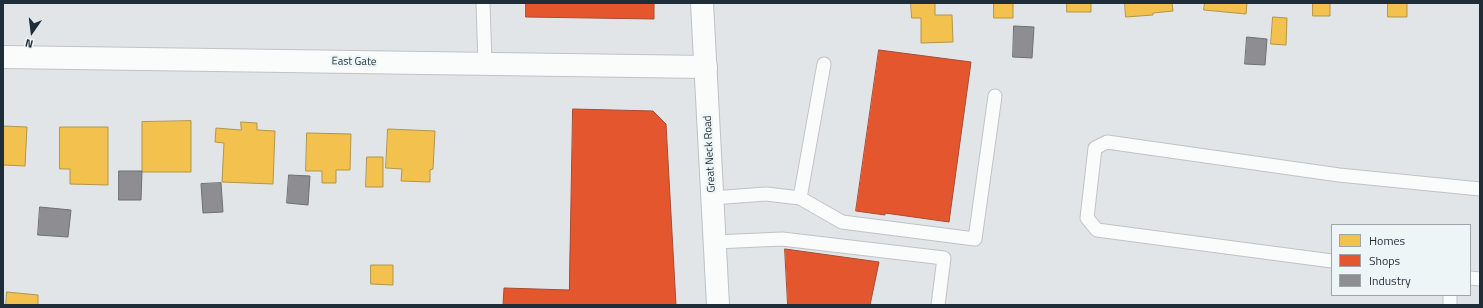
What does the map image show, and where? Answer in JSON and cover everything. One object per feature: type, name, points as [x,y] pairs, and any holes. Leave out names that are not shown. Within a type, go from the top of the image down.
[{"type":"street","name":"Great Neck Road","points":[[702,3],[718,305]]},
{"type":"street","name":"East Gate","points":[[3,56],[706,67]]},
{"type":"lane","points":[[483,3],[485,64]]},
{"type":"lane","points":[[800,198],[824,64]]},
{"type":"lane","points":[[712,198],[766,194],[800,198],[842,222],[974,239],[995,96]]},
{"type":"lane","points":[[1331,261],[1097,230],[1088,218],[1095,148],[1107,142],[1339,175],[1480,189]]},
{"type":"lane","points":[[715,242],[782,238],[944,258],[938,305]]},
{"type":"building: Homes","points":[[911,3],[935,3],[935,15],[952,15],[953,42],[921,43],[921,18],[912,18]]},
{"type":"building: Homes","points":[[994,3],[1013,3],[1013,18],[994,18]]},
{"type":"building: Homes","points":[[1067,3],[1091,3],[1091,12],[1067,12]]},
{"type":"building: Homes","points":[[1125,3],[1172,3],[1173,11],[1153,13],[1153,15],[1126,17]]},
{"type":"building: Homes","points":[[1205,3],[1247,3],[1246,14],[1204,10]]},
{"type":"building: Homes","points":[[1313,3],[1330,3],[1330,16],[1313,16]]},
{"type":"building: Homes","points":[[1388,3],[1407,3],[1407,17],[1388,17]]},
{"type":"building: Homes","points":[[1273,17],[1287,18],[1286,45],[1271,44]]},
{"type":"building: Homes","points":[[191,121],[191,172],[142,172],[142,122]]},
{"type":"building: Homes","points":[[241,122],[257,123],[257,130],[275,131],[273,184],[222,182],[224,143],[215,142],[216,128],[241,130]]},
{"type":"building: Homes","points":[[3,126],[27,127],[25,166],[3,165]]},
{"type":"building: Homes","points":[[60,127],[108,127],[108,185],[70,184],[70,169],[60,169]]},
{"type":"building: Homes","points":[[388,129],[435,131],[433,169],[430,170],[430,182],[401,181],[402,169],[386,168]]},
{"type":"building: Homes","points":[[307,133],[351,134],[350,170],[336,170],[336,183],[322,183],[322,171],[306,171]]},
{"type":"building: Homes","points":[[367,157],[383,157],[383,187],[366,187]]},
{"type":"building: Homes","points":[[371,265],[393,265],[393,285],[371,284]]},
{"type":"building: Homes","points":[[7,292],[38,295],[38,305],[6,305]]},
{"type":"building: Shops","points":[[526,3],[654,3],[654,19],[526,17]]},
{"type":"building: Shops","points":[[879,50],[971,62],[949,222],[885,213],[885,215],[856,211]]},
{"type":"building: Shops","points":[[573,109],[653,111],[666,124],[676,305],[503,305],[504,288],[569,290]]},
{"type":"building: Shops","points":[[785,249],[879,262],[870,305],[788,305]]},
{"type":"building: Industry","points":[[1014,26],[1034,27],[1032,58],[1013,57]]},
{"type":"building: Industry","points":[[1247,37],[1267,39],[1265,65],[1245,64]]},
{"type":"building: Industry","points":[[119,171],[142,171],[141,200],[119,200]]},
{"type":"building: Industry","points":[[289,175],[310,176],[308,205],[287,203]]},
{"type":"building: Industry","points":[[221,183],[223,212],[203,213],[201,184]]},
{"type":"building: Industry","points":[[40,207],[71,210],[68,237],[38,235]]}]
